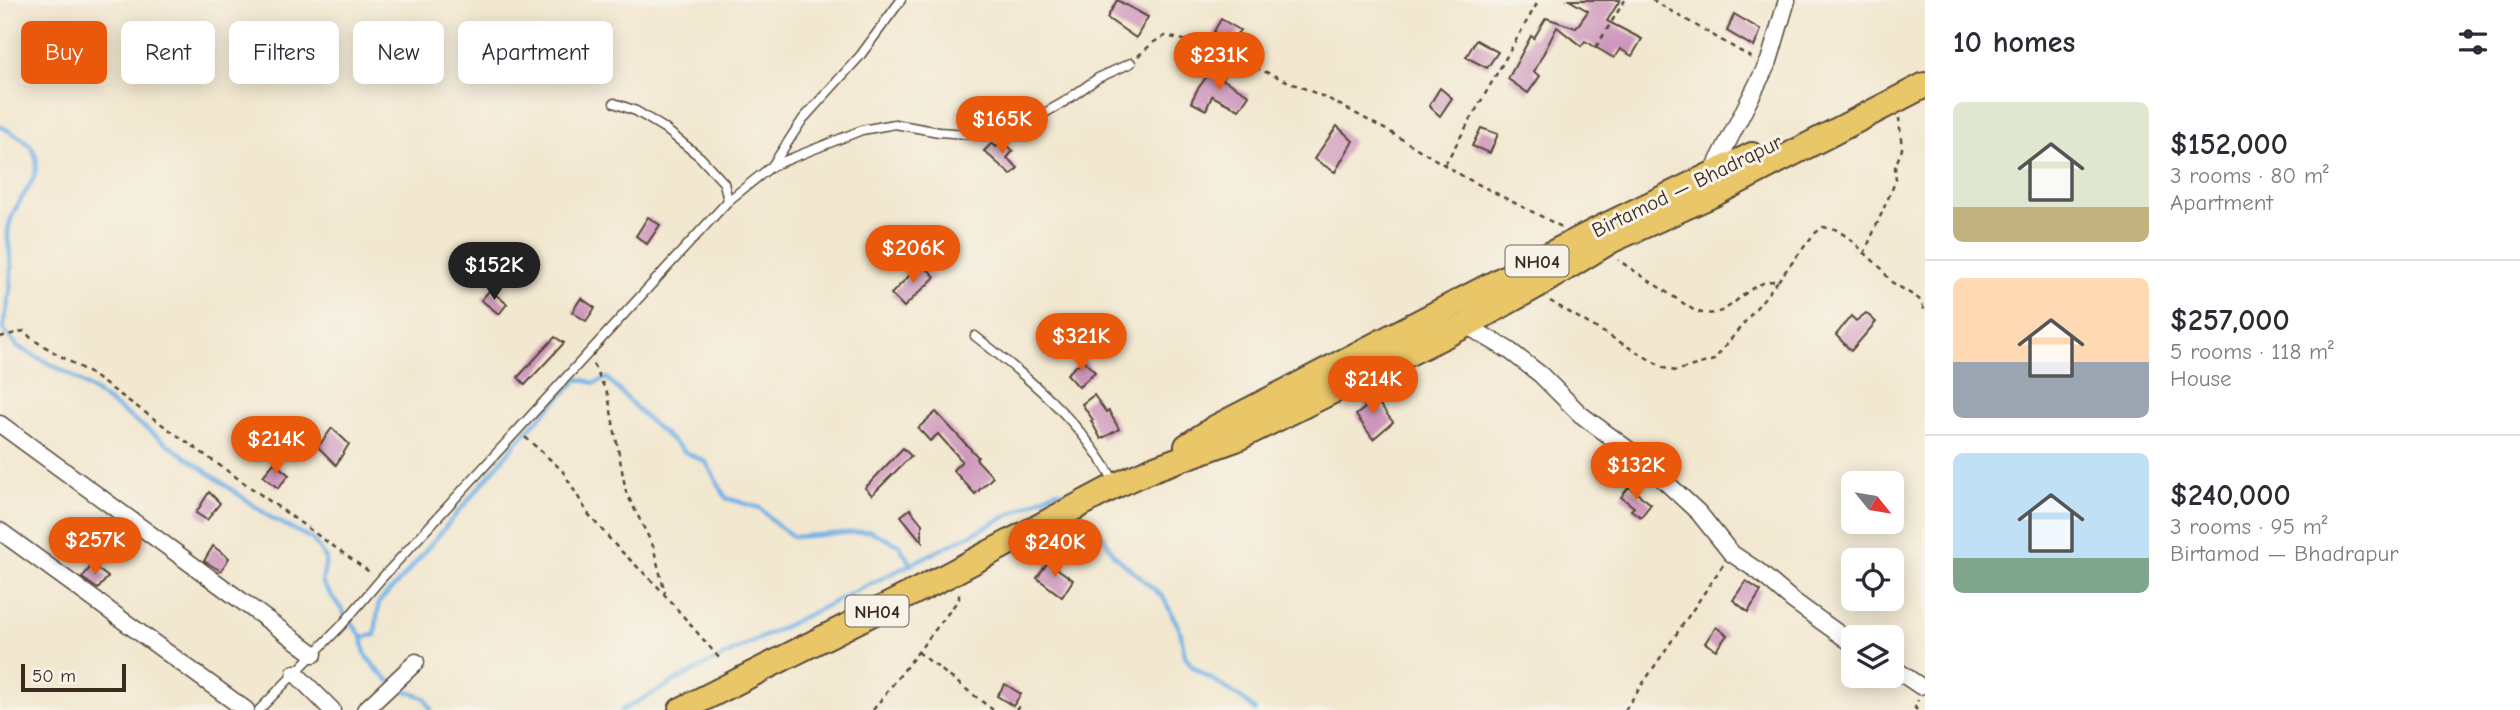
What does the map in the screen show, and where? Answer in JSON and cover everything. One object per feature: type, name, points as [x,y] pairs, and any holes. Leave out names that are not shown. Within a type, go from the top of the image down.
[{"type":"main road","name":"Birtamod — Bhadrapur","points":[[1155,468],[1215,428],[1596,241],[1612,240],[1925,67]]},
{"type":"main road","name":"Birtamod — Bhadrapur","points":[[1711,185],[1925,85]]},
{"type":"main road","name":"Birtamod — Bhadrapur","points":[[681,710],[958,569],[1076,505],[1155,468],[1236,439],[1466,325],[1538,285],[1596,241]]},
{"type":"street","points":[[1711,185],[1766,66],[1787,0]]},
{"type":"street","points":[[1466,325],[1510,351],[1541,375],[1580,414],[1642,459],[1699,513],[1731,553],[1758,570],[1792,600],[1841,635]]},
{"type":"street","points":[[0,424],[314,654]]},
{"type":"street","points":[[0,531],[246,710]]},
{"type":"street","points":[[365,710],[415,662]]},
{"type":"street","points":[[295,673],[332,710]]},
{"type":"street","points":[[1904,675],[1920,686]]},
{"type":"lane","points":[[772,166],[803,119],[860,56],[901,0]]},
{"type":"lane","points":[[259,710],[341,626],[728,201],[772,166],[862,130],[895,124],[939,132],[979,135],[1022,126],[1064,102],[1098,78],[1131,63]]},
{"type":"lane","points":[[614,103],[636,111],[664,128],[700,157],[724,183],[728,201]]},
{"type":"lane","points":[[975,336],[1067,415],[1104,462],[1117,485]]},
{"type":"path","points":[[1445,165],[1539,0]]},
{"type":"path","points":[[1596,47],[1625,0]]},
{"type":"path","points":[[1652,0],[1766,66]]},
{"type":"path","points":[[1131,63],[1154,42],[1165,36],[1198,43],[1329,99],[1557,225],[1596,241],[1695,312],[1707,316],[1719,314],[1762,282],[1778,281]]},
{"type":"path","points":[[1864,254],[1896,180],[1895,167],[1902,149],[1899,117]]},
{"type":"path","points":[[1538,285],[1542,296],[1664,369],[1675,371],[1714,360],[1814,234],[1823,227],[1835,229],[1849,238],[1882,269],[1890,281],[1919,299],[1925,311]]},
{"type":"path","points":[[0,337],[24,331],[32,339],[91,374],[381,579]]},
{"type":"path","points":[[588,354],[608,395],[626,492],[653,546],[666,596]]},
{"type":"path","points":[[517,430],[562,470],[589,515],[666,596],[720,659]]},
{"type":"path","points":[[1625,710],[1731,553]]},
{"type":"path","points":[[882,710],[875,708],[959,599],[958,569]]},
{"type":"path","points":[[918,652],[993,710]]},
{"type":"path","points":[[1016,710],[1020,706]]},
{"type":"building","points":[[1117,0],[1148,17],[1136,38],[1107,18]]},
{"type":"building","points":[[1569,0],[1620,0],[1607,21],[1642,39],[1632,56],[1620,49],[1614,58],[1585,41],[1581,46],[1557,27],[1534,72],[1540,76],[1528,93],[1508,79],[1531,36],[1534,38],[1546,18],[1576,28],[1588,11]]},
{"type":"building","points":[[1734,14],[1761,30],[1754,47],[1727,31]]},
{"type":"building","points":[[1221,19],[1240,30],[1231,42],[1213,33]]},
{"type":"building","points":[[1476,40],[1498,52],[1487,68],[1466,57]]},
{"type":"building","points":[[1212,69],[1224,76],[1222,79],[1249,95],[1239,110],[1212,96],[1206,110],[1191,102]]},
{"type":"building","points":[[1440,88],[1452,98],[1440,116],[1429,106]]},
{"type":"building","points":[[1337,126],[1353,141],[1335,172],[1314,159]]},
{"type":"building","points":[[1481,128],[1498,134],[1490,153],[1472,146]]},
{"type":"building","points":[[1002,141],[1013,151],[1007,158],[1018,168],[1011,175],[984,151],[992,143],[996,147]]},
{"type":"building","points":[[648,217],[660,225],[647,244],[636,236]]},
{"type":"building","points":[[922,263],[935,277],[904,307],[891,294]]},
{"type":"building","points":[[490,290],[507,304],[499,314],[481,300]]},
{"type":"building","points":[[581,298],[595,308],[586,321],[572,312]]},
{"type":"building","points":[[1866,313],[1876,322],[1851,351],[1836,335],[1851,316],[1856,321]]},
{"type":"building","points":[[555,337],[564,343],[525,385],[518,377]]},
{"type":"building","points":[[1083,360],[1095,372],[1079,387],[1067,374]]},
{"type":"building","points":[[1369,391],[1393,422],[1373,439],[1356,415],[1366,407],[1359,397]]},
{"type":"building","points":[[1094,395],[1106,412],[1109,411],[1119,429],[1101,439],[1082,404]]},
{"type":"building","points":[[936,412],[993,477],[975,494],[953,470],[962,461],[938,434],[930,441],[918,428]]},
{"type":"building","points":[[332,428],[349,444],[336,465],[318,447]]},
{"type":"building","points":[[903,448],[911,456],[872,495],[865,488]]},
{"type":"building","points":[[274,463],[289,475],[278,488],[263,476]]},
{"type":"building","points":[[1629,487],[1651,504],[1641,517],[1631,510],[1634,507],[1621,497]]},
{"type":"building","points":[[209,492],[220,503],[207,520],[196,513]]},
{"type":"building","points":[[910,509],[922,524],[922,542],[901,516]]},
{"type":"building","points":[[213,546],[229,558],[221,571],[204,561]]},
{"type":"building","points":[[1048,562],[1073,580],[1062,597],[1037,578]]},
{"type":"building","points":[[92,565],[108,577],[98,589],[82,578]]},
{"type":"building","points":[[1746,581],[1761,591],[1748,612],[1733,600]]},
{"type":"building","points":[[1716,627],[1727,635],[1716,650],[1705,643]]},
{"type":"building","points":[[1005,684],[1021,694],[1013,706],[997,696]]},
{"type":"waterway","points":[[0,126],[28,143],[36,160],[34,177],[15,209],[8,230],[11,280],[3,329],[18,347],[71,375],[273,519],[312,539],[326,559],[322,583],[362,637],[365,654],[390,681]]},
{"type":"waterway","points":[[362,637],[375,635],[379,602],[401,580],[523,435],[578,379],[595,383],[607,378],[647,419],[685,452],[706,462],[726,498],[760,508],[794,537],[870,531],[899,545],[911,565]]},
{"type":"waterway","points":[[622,710],[700,668],[1056,491],[1069,494],[1072,500]]},
{"type":"waterway","points":[[1081,513],[1097,526],[1114,555],[1163,597],[1180,630],[1185,656],[1192,666],[1255,710]]},
{"type":"waterway","points":[[396,687],[425,698],[431,710]]}]
